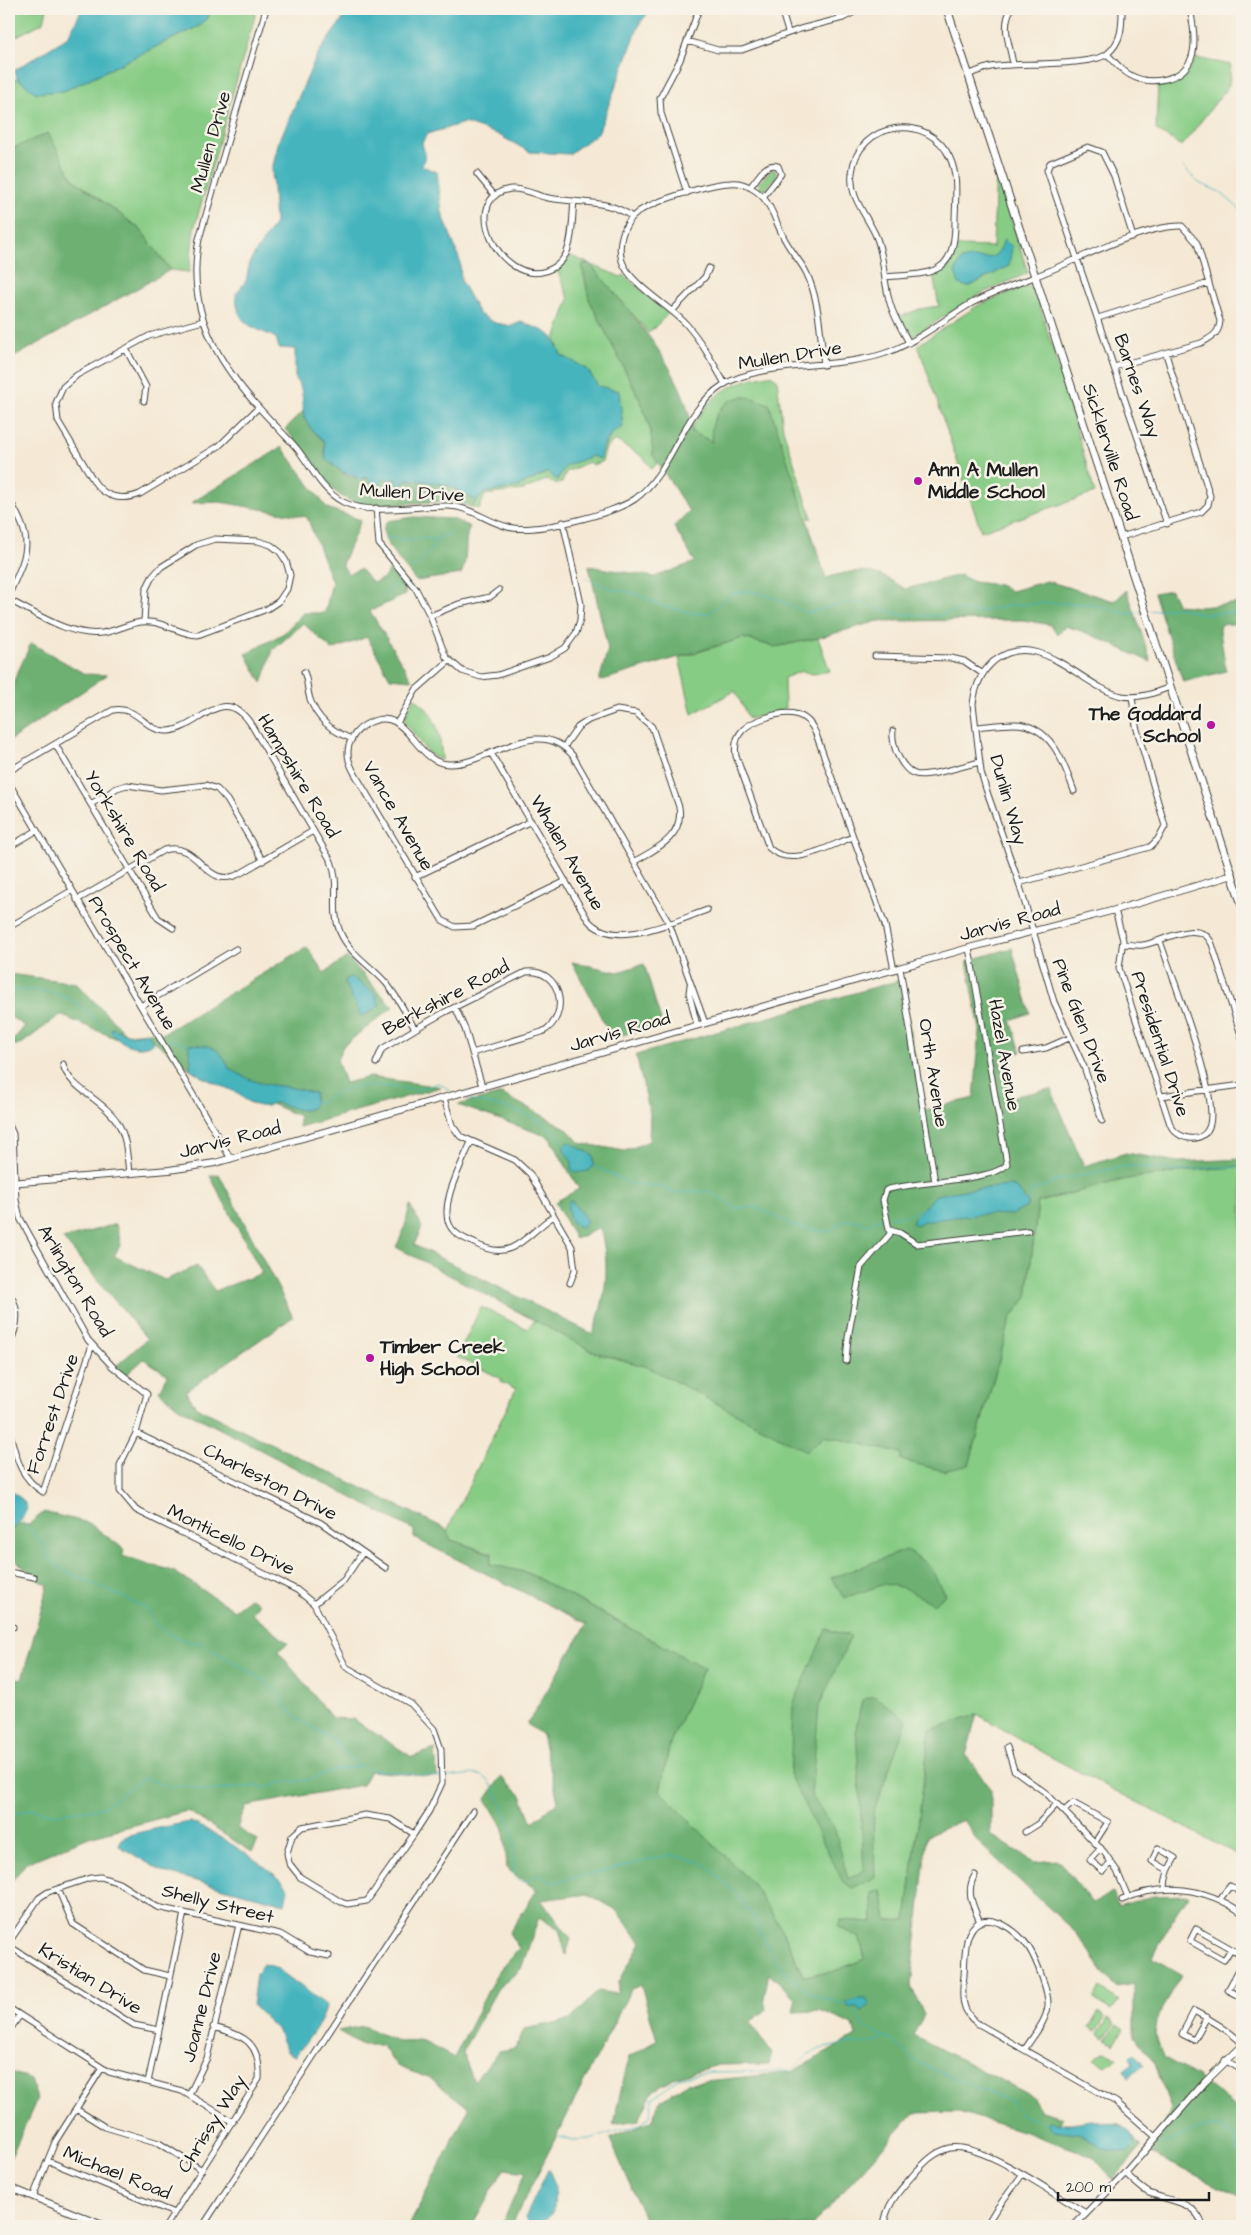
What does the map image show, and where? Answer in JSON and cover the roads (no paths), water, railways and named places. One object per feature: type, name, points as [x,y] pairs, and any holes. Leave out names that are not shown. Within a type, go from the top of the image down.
[{"type":"main road","name":"Sicklerville Road","points":[[947,9],[967,75],[1242,905]]},
{"type":"street","name":"Mullen Drive","points":[[266,9],[199,238],[196,275],[198,298],[203,321],[213,347],[225,367],[258,408],[293,444],[331,495],[350,505],[376,508],[458,507],[501,525],[521,529],[564,522],[611,511],[641,494],[653,481],[698,409],[725,384],[751,373],[869,358],[909,343],[979,300],[1078,258],[1133,237],[1171,226],[1182,226],[1197,243],[1209,283]]},
{"type":"street","points":[[687,193],[662,118],[660,103],[661,93],[678,66],[699,9]]},
{"type":"street","points":[[781,9],[788,32]]},
{"type":"street","points":[[687,41],[712,49],[737,51],[747,49],[788,32],[843,18],[860,9]]},
{"type":"street","points":[[1011,9],[1006,21],[1006,31],[1013,64]]},
{"type":"street","points":[[967,75],[982,69],[1013,64],[1088,60],[1107,54],[1121,35],[1122,9]]},
{"type":"street","points":[[1107,54],[1128,75],[1138,79],[1153,81],[1173,77],[1183,70],[1192,58],[1193,42],[1190,9]]},
{"type":"street","points":[[885,277],[933,271],[946,262],[954,246],[955,176],[951,160],[946,151],[933,137],[913,128],[895,127],[875,134],[861,148],[852,170],[853,193],[878,241],[891,308],[909,343]]},
{"type":"street","name":"Barnes Way","points":[[1133,237],[1114,176],[1102,152],[1088,147],[1055,159],[1050,163],[1047,170],[1167,524]]},
{"type":"street","points":[[750,188],[767,167],[772,165],[778,166],[781,174],[763,197]]},
{"type":"street","points":[[477,174],[495,196]]},
{"type":"street","points":[[725,384],[696,337],[672,311],[637,282],[624,265],[621,241],[624,230],[632,217],[646,207],[725,183],[738,183],[750,188],[763,197],[769,204],[782,234],[803,266],[811,284],[817,309],[824,365]]},
{"type":"street","points":[[574,201],[569,246],[564,258],[553,268],[535,273],[518,268],[502,258],[487,227],[485,218],[486,209],[495,196],[507,190],[517,189],[555,199],[574,201],[612,206],[632,217]]},
{"type":"street","points":[[672,311],[705,277],[709,268]]},
{"type":"street","points":[[1098,318],[1209,283],[1220,321],[1219,329],[1214,336],[1201,343],[1166,354],[1114,367]]},
{"type":"street","points":[[203,321],[156,334],[69,381],[60,391],[56,403],[57,416],[61,427],[95,483],[108,494],[126,498],[145,491],[219,446],[258,408]]},
{"type":"street","points":[[126,349],[146,387],[144,401]]},
{"type":"street","points":[[1121,537],[1201,512],[1208,505],[1210,496],[1166,354]]},
{"type":"street","points":[[9,499],[23,524],[27,544],[25,558],[9,594]]},
{"type":"street","points":[[376,508],[376,535],[381,548],[412,583],[430,616],[449,661],[467,673],[489,677],[550,657],[570,643],[579,626],[581,609],[564,522]]},
{"type":"street","points":[[9,600],[67,627],[89,633],[109,632],[144,622],[164,624],[188,634],[198,635],[267,609],[279,601],[287,589],[290,574],[286,561],[276,548],[263,542],[220,539],[206,541],[155,573],[146,589],[144,622]]},
{"type":"street","points":[[430,616],[459,604],[490,597],[499,590]]},
{"type":"street","name":"Dunlin Way","points":[[1032,931],[1019,883],[986,789],[980,762],[974,694],[983,674],[998,659],[1010,653],[1040,653],[1060,662],[1108,692],[1132,697],[1170,687]]},
{"type":"street","points":[[875,656],[951,658],[964,661],[983,674]]},
{"type":"street","points":[[397,723],[416,690],[449,661]]},
{"type":"street","points":[[304,672],[309,684],[310,698],[324,722],[335,732],[352,739],[359,730],[369,723],[387,720],[397,723],[408,731],[423,753],[439,763],[454,764],[529,740],[545,740],[564,747],[573,756],[669,923],[705,1023]]},
{"type":"street","points":[[1019,883],[1136,851],[1154,844],[1162,833],[1165,826],[1136,726],[1132,697]]},
{"type":"street","name":"Hampshire Road","points":[[9,771],[114,710],[128,710],[150,726],[168,731],[182,727],[215,709],[226,707],[236,710],[249,720],[335,872],[337,883],[336,913],[341,935],[355,955],[391,989],[415,1029]]},
{"type":"street","points":[[564,747],[582,724],[616,710],[636,713],[652,727],[679,808],[680,818],[674,834],[667,842],[635,861]]},
{"type":"street","name":"Orth Avenue","points":[[853,837],[793,858],[781,856],[769,848],[736,756],[735,744],[741,730],[752,722],[784,712],[797,714],[808,720],[814,728],[853,837],[887,933],[897,969],[935,1182]]},
{"type":"street","points":[[976,727],[1015,724],[1032,728],[1045,736],[1057,749],[1064,762],[1074,791]]},
{"type":"street","points":[[893,731],[892,737],[900,759],[906,768],[915,774],[926,774],[980,762]]},
{"type":"street","name":"Vance Avenue","points":[[352,739],[348,753],[350,766],[438,916],[450,925],[464,928],[477,924],[566,882]]},
{"type":"street","name":"Yorkshire Road","points":[[54,744],[158,918],[173,928]]},
{"type":"street","name":"Whalen Avenue","points":[[491,752],[588,920],[602,932],[620,935],[669,923],[707,910]]},
{"type":"street","name":"Prospect Avenue","points":[[9,783],[71,891],[231,1159]]},
{"type":"street","points":[[90,804],[117,788],[127,785],[161,790],[198,785],[210,786],[225,797],[263,861]]},
{"type":"street","points":[[416,877],[531,822]]},
{"type":"street","points":[[9,847],[36,831]]},
{"type":"street","points":[[78,900],[170,848],[182,849],[191,854],[206,870],[221,877],[238,875],[313,831]]},
{"type":"street","name":"Jarvis Road","points":[[12,1182],[129,1174],[194,1167],[231,1159],[969,948],[1115,910],[1232,875]]},
{"type":"street","points":[[9,927],[71,891]]},
{"type":"street","name":"Presidential Drive","points":[[1115,910],[1123,944],[1119,968],[1161,1096],[1174,1132],[1184,1138],[1193,1138],[1204,1134],[1210,1125],[1208,1090],[1160,941]]},
{"type":"street","name":"Pine Glen Drive","points":[[1032,931],[1054,1002],[1087,1076],[1102,1121]]},
{"type":"street","points":[[1123,944],[1142,946],[1194,931],[1201,932],[1209,938],[1242,1038]]},
{"type":"street","name":"Hazel Avenue","points":[[935,1182],[987,1174],[1006,1166],[1008,1159],[969,948]]},
{"type":"street","points":[[141,1006],[236,949]]},
{"type":"street","name":"Berkshire Road","points":[[376,1063],[382,1049],[455,1007],[530,972],[541,973],[548,977],[559,996],[558,1015],[546,1030],[472,1053]]},
{"type":"street","points":[[690,985],[689,992],[697,1025]]},
{"type":"street","points":[[455,1007],[464,1025],[482,1086]]},
{"type":"street","points":[[1023,1052],[1046,1048],[1069,1038]]},
{"type":"street","points":[[63,1064],[68,1078],[100,1102],[119,1124],[127,1152],[129,1174]]},
{"type":"street","points":[[1161,1096],[1242,1085]]},
{"type":"street","points":[[444,1098],[455,1129],[460,1136],[511,1158],[523,1166],[554,1216],[572,1250],[574,1270],[570,1283]]},
{"type":"street","name":"Arlington Road","points":[[9,1125],[13,1134],[12,1182],[20,1218],[92,1345],[118,1372],[146,1391],[147,1397],[136,1433]]},
{"type":"street","points":[[471,1142],[446,1207],[447,1219],[456,1234],[482,1248],[505,1250],[517,1244],[537,1226],[554,1216]]},
{"type":"street","points":[[846,1360],[859,1272],[866,1259],[887,1239],[890,1230],[883,1200],[886,1190],[935,1182]]},
{"type":"street","points":[[890,1230],[900,1233],[917,1244],[1028,1232]]},
{"type":"street","points":[[9,1293],[18,1310],[17,1323],[9,1345]]},
{"type":"street","name":"Forrest Drive","points":[[9,1430],[23,1475],[31,1485],[43,1492],[92,1345]]},
{"type":"street","name":"Charleston Drive","points":[[136,1433],[321,1523],[386,1568]]},
{"type":"street","name":"Monticello Drive","points":[[136,1433],[120,1466],[118,1478],[120,1491],[136,1510],[286,1582],[314,1604],[346,1667],[411,1704],[434,1729],[441,1749],[442,1783],[429,1811],[414,1834],[367,1901],[347,1904],[341,1902],[300,1876],[289,1863],[288,1846],[292,1836],[302,1827],[309,1825],[366,1815],[390,1820],[414,1834]]},
{"type":"street","points":[[314,1604],[344,1580],[362,1552]]},
{"type":"street","points":[[9,1572],[34,1577]]},
{"type":"street","points":[[1007,1747],[1014,1770],[1038,1787],[1057,1804],[1101,1848],[1111,1862],[1125,1898],[1165,1889],[1195,1891],[1220,1899],[1242,1913]]},
{"type":"street","points":[[1064,1811],[1073,1803],[1108,1822],[1095,1842]]},
{"type":"street","points":[[1025,1832],[1038,1824],[1057,1804]]},
{"type":"street","points":[[203,2226],[473,1811]]},
{"type":"street","points":[[1101,1848],[1090,1860],[1103,1871],[1111,1862]]},
{"type":"street","points":[[1165,1889],[1168,1870],[1175,1858],[1158,1848],[1152,1861],[1168,1870]]},
{"type":"street","points":[[974,1875],[970,1884],[970,1892],[980,1922]]},
{"type":"street","name":"Shelly Street","points":[[9,1942],[39,1898],[90,1878],[112,1879],[157,1907],[280,1934],[310,1952],[329,1956]]},
{"type":"street","points":[[1220,1899],[1230,1886],[1242,1893]]},
{"type":"street","points":[[58,1889],[73,1924],[144,1970],[170,1976]]},
{"type":"street","points":[[148,2082],[184,1913]]},
{"type":"street","points":[[1025,2049],[1044,2019],[1048,2006],[1047,1994],[1034,1957],[1024,1942],[1004,1924],[992,1920],[980,1922],[971,1930],[968,1938],[962,1993],[964,2006],[974,2020],[1116,2102],[1156,2137]]},
{"type":"street","name":"Joanne Drive","points":[[190,2095],[204,2067],[238,1925]]},
{"type":"street","points":[[1231,1949],[1224,1960],[1190,1941],[1196,1929],[1242,1955]]},
{"type":"street","name":"Kristian Drive","points":[[9,1946],[134,2025],[159,2030]]},
{"type":"street","points":[[1242,1964],[1228,1990],[1242,1997]]},
{"type":"street","points":[[1235,1978],[1242,1981]]},
{"type":"street","points":[[9,2008],[109,2072],[190,2095],[233,2122]]},
{"type":"street","points":[[1074,2226],[1125,2173],[1225,2060],[1242,2045],[1225,2028],[1206,2017],[1194,2011],[1182,2034],[1194,2040],[1206,2017]]},
{"type":"street","points":[[9,2030],[20,2015]]},
{"type":"street","name":"Chrissy Way","points":[[166,2226],[256,2085],[260,2067],[252,2046],[239,2034],[213,2027]]},
{"type":"street","points":[[1225,2060],[1242,2070]]},
{"type":"street","points":[[33,2197],[55,2142],[102,2068]]},
{"type":"street","points":[[76,2109],[105,2127],[159,2143],[202,2170]]},
{"type":"street","points":[[884,2226],[888,2209],[899,2191],[929,2158],[946,2149],[961,2148],[979,2151],[1086,2213]]},
{"type":"street","name":"Michael Road","points":[[48,2161],[174,2213]]},
{"type":"street","points":[[1125,2173],[1148,2192],[1187,2205],[1198,2215],[1203,2226]]},
{"type":"street","points":[[986,2226],[1022,2175]]},
{"type":"street","points":[[9,2187],[103,2226]]},
{"type":"water","points":[[82,9],[214,9],[201,25],[64,91],[36,93],[17,78],[15,70],[68,37]]},
{"type":"water","points":[[350,9],[651,9],[640,23],[598,133],[569,154],[530,152],[497,134],[464,123],[427,134],[422,143],[425,155],[422,166],[437,172],[442,212],[460,261],[461,281],[479,314],[495,323],[512,326],[521,322],[546,332],[551,336],[561,355],[587,369],[598,386],[619,391],[623,427],[614,432],[607,440],[602,449],[600,459],[592,456],[566,466],[557,480],[548,472],[518,487],[484,493],[477,501],[448,485],[407,479],[400,488],[396,479],[382,479],[381,488],[375,495],[370,479],[364,477],[359,480],[355,476],[342,472],[326,459],[324,441],[311,429],[304,418],[302,392],[295,377],[295,349],[279,348],[276,338],[252,327],[242,319],[237,305],[236,294],[246,281],[250,261],[275,223],[272,170],[278,144],[317,55]]},
{"type":"water","points":[[1004,239],[1012,247],[1009,266],[968,287],[959,284],[955,272],[961,260],[993,256],[1001,248]]},
{"type":"water","points":[[351,977],[375,993],[380,1005],[365,1015],[360,1015],[345,984],[345,980]]},
{"type":"water","points":[[112,1028],[130,1035],[148,1032],[153,1043],[142,1047],[131,1046],[116,1037],[111,1032]]},
{"type":"water","points":[[188,1044],[214,1048],[222,1056],[229,1068],[251,1080],[315,1093],[313,1105],[307,1110],[303,1110],[277,1103],[259,1106],[251,1103],[240,1094],[204,1078],[190,1069],[191,1060]]},
{"type":"water","points":[[569,1142],[593,1155],[594,1165],[588,1171],[577,1173],[571,1169],[572,1162],[564,1150],[564,1145]]},
{"type":"water","points":[[1010,1186],[1017,1188],[1028,1203],[1027,1207],[1012,1215],[983,1214],[923,1221],[917,1225],[912,1223],[914,1218],[936,1195],[963,1190]]},
{"type":"water","points":[[571,1200],[586,1219],[587,1222],[582,1228],[572,1222],[569,1215],[568,1203]]},
{"type":"water","points":[[9,1489],[23,1500],[27,1508],[21,1520],[9,1533]]},
{"type":"water","points":[[189,1822],[226,1841],[272,1872],[288,1888],[285,1904],[163,1872],[119,1846],[120,1840],[124,1837]]},
{"type":"water","points":[[263,1964],[275,1967],[326,2005],[319,2024],[295,2056],[287,2052],[277,2029],[252,2005],[256,1974]]},
{"type":"water","points":[[866,1999],[870,2005],[862,2011],[857,2007],[848,2007],[847,2002]]},
{"type":"water","points":[[1134,2053],[1144,2065],[1128,2077],[1124,2070],[1133,2063],[1130,2057]]},
{"type":"water","points":[[1090,2120],[1111,2123],[1124,2128],[1133,2137],[1135,2144],[1126,2153],[1103,2149],[1095,2142],[1078,2133],[1053,2130],[1047,2122],[1068,2124]]},
{"type":"water","points":[[548,2170],[555,2184],[554,2211],[543,2221],[528,2224],[525,2218]]},
{"type":"waterway","points":[[1183,167],[1199,183],[1220,192],[1242,211]]},
{"type":"waterway","points":[[435,540],[451,533]]},
{"type":"waterway","points":[[387,537],[402,540],[428,538],[435,540]]},
{"type":"waterway","points":[[412,569],[432,550],[434,541]]},
{"type":"waterway","points":[[585,578],[612,589],[634,593],[663,606],[697,614],[710,613],[733,593],[751,591],[773,597],[807,613],[844,603],[858,602],[898,614],[935,616],[962,610],[979,612],[1014,605],[1049,603],[1091,604],[1128,614],[1142,612]]},
{"type":"waterway","points":[[383,596],[401,580]]},
{"type":"waterway","points":[[1150,611],[1178,607],[1201,614],[1242,612]]},
{"type":"waterway","points":[[9,992],[37,990],[66,997],[82,1007],[112,1032]]},
{"type":"waterway","points":[[168,1040],[189,1044]]},
{"type":"waterway","points":[[327,1098],[352,1087],[382,1086],[416,1090],[439,1083],[451,1091]]},
{"type":"waterway","points":[[468,1100],[495,1105],[534,1118],[546,1125],[565,1145]]},
{"type":"waterway","points":[[313,1103],[322,1102]]},
{"type":"waterway","points":[[592,1165],[631,1184],[659,1186],[676,1193],[709,1191],[736,1208],[757,1207],[795,1226],[816,1231],[830,1231],[842,1221],[857,1220],[867,1225],[883,1217]]},
{"type":"waterway","points":[[1028,1202],[1031,1199],[1030,1192],[1058,1180],[1127,1166],[1182,1171],[1211,1167],[1242,1168]]},
{"type":"waterway","points":[[889,1217],[904,1216],[925,1208]]},
{"type":"waterway","points":[[21,1520],[43,1543],[50,1559],[62,1569],[146,1608],[154,1622],[167,1633],[189,1642],[201,1643],[262,1679],[280,1694],[285,1704],[298,1719],[331,1738],[357,1764],[372,1770],[441,1777]]},
{"type":"waterway","points":[[9,1815],[32,1809],[55,1814],[101,1808],[145,1778],[164,1786],[186,1786],[204,1791],[258,1786],[267,1788],[284,1782],[309,1780],[333,1770],[359,1766]]},
{"type":"waterway","points":[[445,1777],[479,1775],[483,1776],[492,1786],[513,1831],[513,1870],[519,1880],[527,1882],[538,1874],[550,1882],[557,1882],[670,1855],[697,1861],[709,1867],[739,1897],[752,1914],[768,1948],[789,1977],[814,1995],[848,2005]]},
{"type":"waterway","points":[[851,2007],[865,2027],[894,2042],[917,2062],[999,2097],[1013,2101],[1022,2115],[1047,2123]]},
{"type":"waterway","points":[[559,2137],[574,2140],[589,2139],[640,2125],[650,2116],[652,2099],[679,2078],[708,2072],[792,2071],[807,2056],[820,2049],[851,2043],[872,2043],[884,2038]]},
{"type":"waterway","points":[[1158,2146],[1196,2130],[1220,2126],[1234,2137],[1242,2167]]},
{"type":"waterway","points":[[1133,2144],[1138,2145]]},
{"type":"place","name":"Ann A Mullen Middle School","points":[[918,481]]},
{"type":"place","name":"The Goddard School","points":[[1211,725]]},
{"type":"place","name":"Timber Creek High School","points":[[370,1358]]}]
